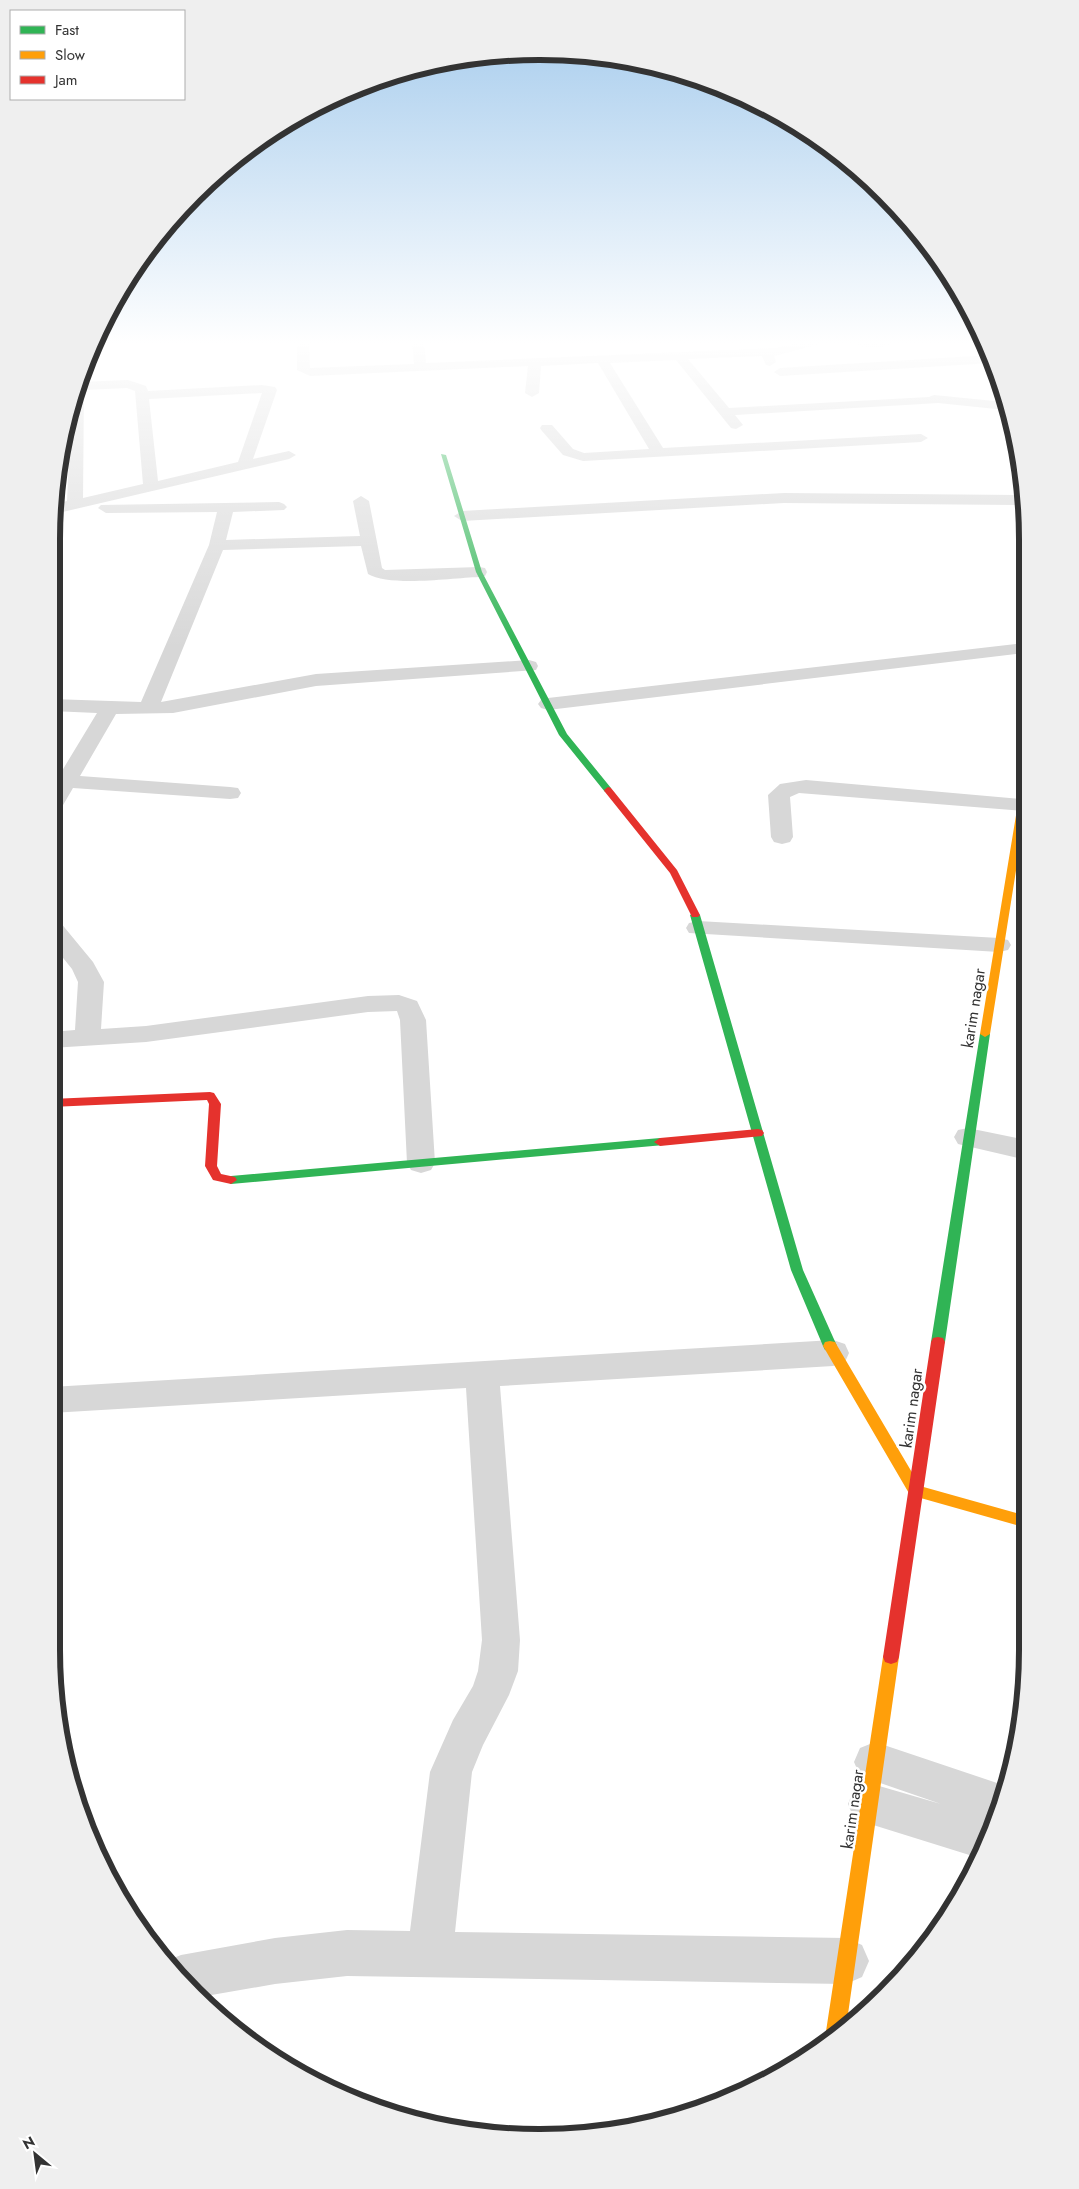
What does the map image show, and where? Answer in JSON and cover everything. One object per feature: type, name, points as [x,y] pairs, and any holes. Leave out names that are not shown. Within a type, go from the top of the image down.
[{"type":"street","points":[[75,504],[76,443]]},
{"type":"street","points":[[147,443],[151,486]]},
{"type":"street","points":[[244,465],[252,443]]},
{"type":"street","points":[[562,443],[573,455],[594,456],[830,443]]},
{"type":"street","points":[[653,443],[659,453]]},
{"type":"street","points":[[752,443],[756,448]]},
{"type":"street","points":[[915,456],[919,443]]},
{"type":"street","points":[[61,507],[289,455]]},
{"type":"street","points":[[443,455],[479,572],[548,704],[572,747],[674,872],[688,898],[797,1270],[833,1353],[915,1492],[1019,1520]]},
{"type":"street","points":[[462,516],[792,498],[1017,500]]},
{"type":"street","points":[[361,502],[374,570],[380,574],[392,576],[479,572]]},
{"type":"street","points":[[148,709],[217,545],[226,507]]},
{"type":"street","points":[[61,509],[279,507]]},
{"type":"street","points":[[217,545],[369,541]]},
{"type":"street","points":[[548,704],[1019,649]]},
{"type":"street","points":[[60,706],[148,709],[197,704],[316,680],[529,666]]},
{"type":"street","points":[[60,790],[109,709]]},
{"type":"street","points":[[782,837],[780,796],[784,790],[806,786],[1019,809]]},
{"type":"street","points":[[60,795],[230,793]]},
{"type":"street","name":"karim nagar","points":[[837,2025],[968,1137],[1019,827]]},
{"type":"street","points":[[698,928],[999,945]]},
{"type":"street","points":[[60,938],[84,967],[91,982],[87,1039]]},
{"type":"street","points":[[60,1040],[146,1034],[368,1004],[399,1003],[408,1006],[413,1020],[421,1163]]},
{"type":"street","points":[[60,1102],[210,1096],[215,1104],[211,1166],[217,1177],[226,1180],[758,1133]]},
{"type":"street","points":[[968,1137],[1019,1148]]},
{"type":"street","points":[[60,1399],[833,1353]]},
{"type":"street","points":[[430,1955],[451,1772],[467,1734],[489,1695],[498,1671],[501,1640],[482,1374]]},
{"type":"street","points":[[875,1762],[995,1802]]},
{"type":"street","points":[[869,1804],[981,1838]]},
{"type":"street","points":[[192,1981],[312,1956],[346,1953],[846,1961]]},
{"type":"traffic: fast","points":[[443,455],[479,572],[563,735],[608,790]]},
{"type":"traffic: fast","points":[[695,915],[797,1270],[830,1346]]},
{"type":"traffic: fast","points":[[938,1342],[985,1034]]},
{"type":"traffic: fast","points":[[231,1180],[660,1142]]},
{"type":"traffic: slow","points":[[985,1034],[1019,822]]},
{"type":"traffic: slow","points":[[830,1346],[915,1491],[1019,1520]]},
{"type":"traffic: slow","points":[[837,2025],[891,1657]]},
{"type":"traffic: jam","points":[[608,790],[674,872],[695,915]]},
{"type":"traffic: jam","points":[[60,1103],[210,1096],[215,1104],[211,1166],[217,1177],[231,1180]]},
{"type":"traffic: jam","points":[[660,1142],[758,1133]]},
{"type":"traffic: jam","points":[[891,1657],[938,1342]]}]
